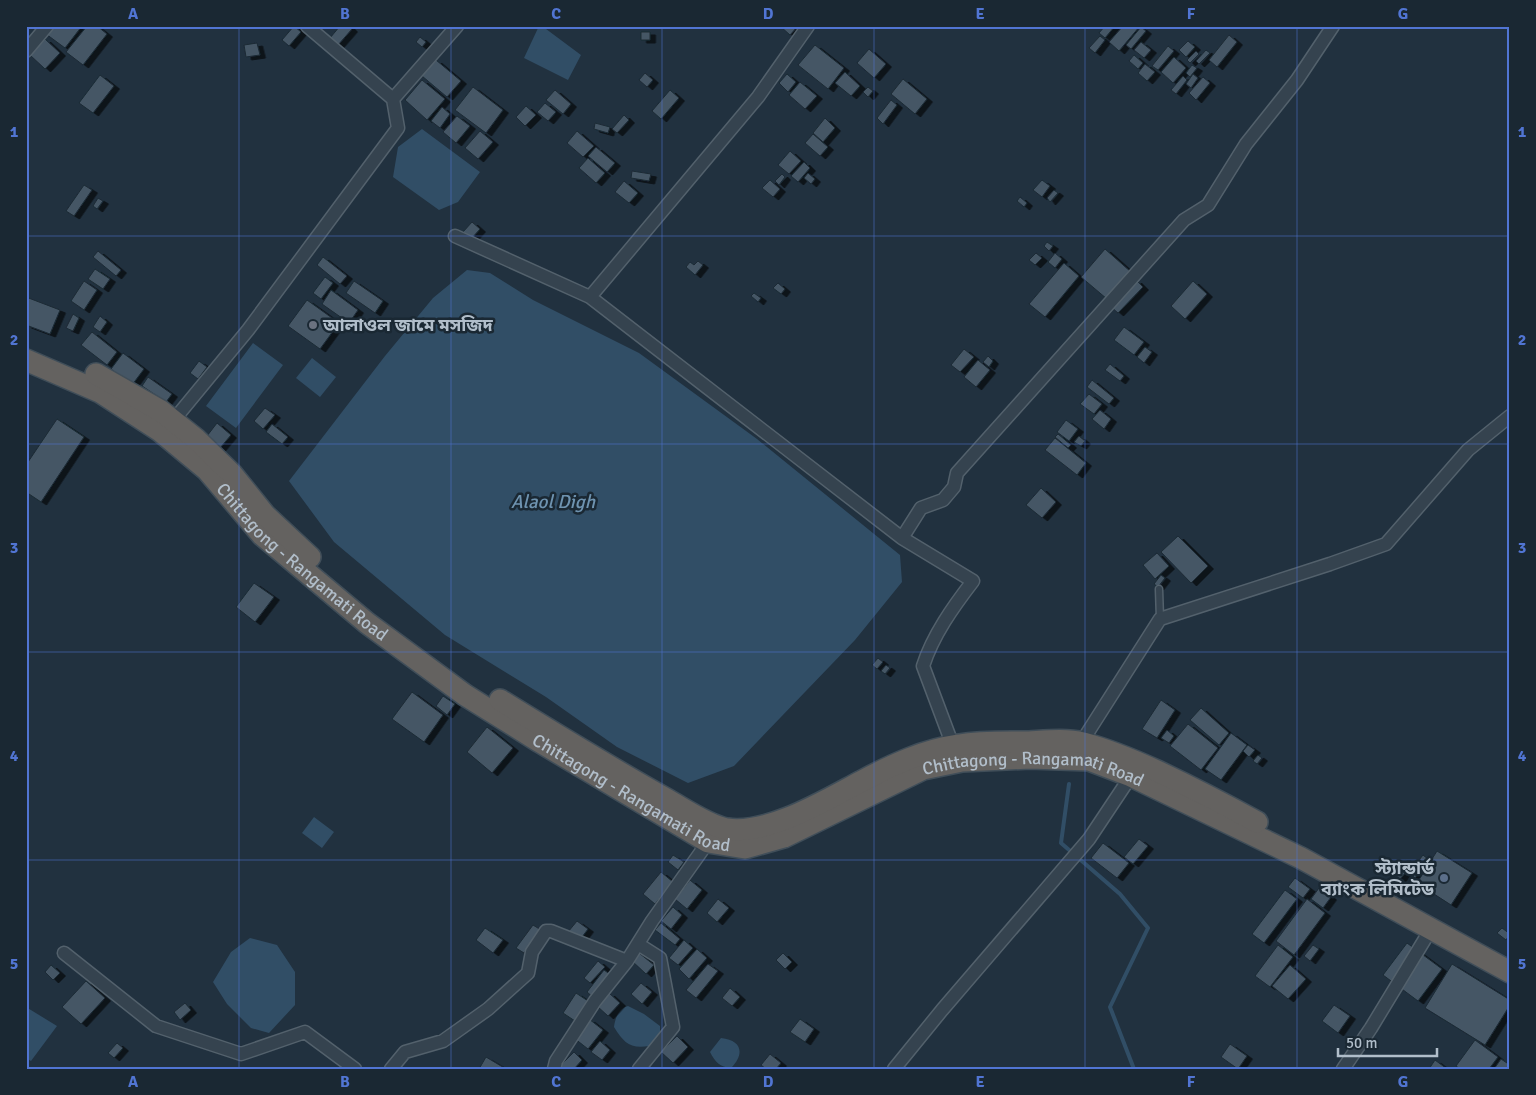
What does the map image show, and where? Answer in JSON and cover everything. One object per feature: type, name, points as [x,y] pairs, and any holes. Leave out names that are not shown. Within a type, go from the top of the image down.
[{"type":"highway","name":"Chittagong - Rangamati Road","points":[[26,344],[101,376],[161,411],[196,439],[232,474],[265,515],[294,543],[399,632],[499,700],[641,785],[724,829],[771,825],[838,794],[888,766],[952,746],[988,742],[1081,742],[1120,755],[1228,806],[1510,958]]},
{"type":"highway","name":"Chittagong - Rangamati Road","points":[[26,360],[100,392],[160,431],[207,470],[262,535],[367,623],[465,695],[708,842],[745,848],[784,837],[922,769],[962,761],[1030,758],[1089,760],[1131,776],[1301,858],[1510,972]]},
{"type":"street","points":[[26,51],[46,26]]},
{"type":"street","points":[[173,421],[248,330],[398,128],[393,99],[307,26]]},
{"type":"street","points":[[393,99],[458,26]]},
{"type":"street","points":[[590,297],[758,97],[808,26]]},
{"type":"street","points":[[902,538],[921,508],[943,500],[954,487],[957,473],[1184,220],[1208,205],[1246,144],[1297,80],[1333,26]]},
{"type":"street","points":[[455,236],[590,297],[902,538],[973,581],[948,615],[926,655],[923,666],[952,746]]},
{"type":"street","points":[[1081,742],[1160,618],[1321,567],[1386,544],[1468,450],[1510,416]]},
{"type":"street","points":[[894,1069],[942,1010],[1089,839],[1131,776]]},
{"type":"street","points":[[554,1069],[556,1062],[595,1000],[627,961],[708,842]]},
{"type":"street","points":[[391,1069],[406,1052],[443,1041],[488,1009],[528,973],[532,952],[546,931],[552,931],[627,961]]},
{"type":"street","points":[[1343,1069],[1371,1028],[1428,934]]},
{"type":"street","points":[[638,944],[660,958],[673,1027],[639,1069]]},
{"type":"street","points":[[64,953],[156,1026],[241,1054],[305,1032],[355,1069]]},
{"type":"lane","points":[[1158,589],[1160,618]]},
{"type":"water","points":[[539,26],[542,26],[581,55],[568,80],[524,58]]},
{"type":"water","points":[[422,129],[480,172],[458,202],[439,210],[393,177],[398,147]]},
{"type":"water","name":"Alaol Digh","points":[[467,270],[490,273],[533,300],[639,353],[757,439],[900,555],[902,582],[855,640],[734,766],[688,783],[617,747],[546,697],[445,635],[334,542],[289,481],[385,356],[433,298]]},
{"type":"water","points":[[253,343],[283,365],[236,428],[206,406]]},
{"type":"water","points":[[312,358],[336,377],[320,397],[296,378]]},
{"type":"water","points":[[314,817],[334,832],[322,848],[302,833]]},
{"type":"water","points":[[250,938],[277,945],[295,972],[295,1005],[269,1033],[251,1028],[227,1004],[213,982],[231,952]]},
{"type":"water","points":[[628,1006],[644,1014],[660,1026],[660,1032],[649,1046],[637,1047],[628,1044],[614,1027],[618,1014]]},
{"type":"water","points":[[26,1007],[57,1026],[31,1061],[26,1058]]},
{"type":"water","points":[[721,1038],[728,1039],[739,1048],[738,1058],[731,1068],[718,1063],[710,1052]]},
{"type":"building","points":[[53,26],[82,26],[65,48],[46,34]]},
{"type":"building","points":[[87,26],[97,26],[107,34],[83,65],[66,52]]},
{"type":"building","points":[[294,26],[301,32],[289,46],[282,40]]},
{"type":"building","points":[[340,26],[349,26],[352,29],[338,45],[330,38]]},
{"type":"building","points":[[780,26],[796,26],[797,27],[790,35]]},
{"type":"building","points":[[1105,26],[1115,26],[1105,38],[1099,33]]},
{"type":"building","points":[[1123,26],[1140,26],[1119,51],[1109,42]]},
{"type":"building","points":[[1141,27],[1146,31],[1131,49],[1126,45]]},
{"type":"building","points":[[641,32],[650,32],[650,40],[641,40]]},
{"type":"building","points":[[1229,35],[1237,42],[1217,67],[1209,60]]},
{"type":"building","points":[[1100,36],[1105,40],[1095,53],[1089,48]]},
{"type":"building","points":[[420,37],[426,42],[422,47],[416,42]]},
{"type":"building","points":[[45,39],[60,53],[45,69],[30,55]]},
{"type":"building","points":[[1188,41],[1195,47],[1186,57],[1179,50]]},
{"type":"building","points":[[1141,42],[1151,50],[1144,58],[1134,50]]},
{"type":"building","points":[[257,43],[260,55],[246,57],[244,45]]},
{"type":"building","points":[[815,45],[844,68],[828,89],[798,65]]},
{"type":"building","points":[[1168,46],[1174,51],[1158,70],[1152,66]]},
{"type":"building","points":[[869,49],[886,64],[874,78],[857,63]]},
{"type":"building","points":[[1206,50],[1210,53],[1199,64],[1196,61]]},
{"type":"building","points":[[1196,51],[1199,54],[1190,63],[1187,60]]},
{"type":"building","points":[[1134,55],[1143,63],[1138,69],[1129,61]]},
{"type":"building","points":[[1174,57],[1186,68],[1173,83],[1161,72]]},
{"type":"building","points":[[436,60],[461,81],[447,97],[422,76]]},
{"type":"building","points":[[1145,64],[1155,72],[1147,81],[1138,73]]},
{"type":"building","points":[[1192,65],[1197,68],[1190,77],[1186,73]]},
{"type":"building","points":[[845,72],[860,86],[851,96],[835,83]]},
{"type":"building","points":[[645,73],[653,80],[647,87],[639,80]]},
{"type":"building","points":[[787,74],[796,82],[788,92],[779,83]]},
{"type":"building","points":[[1193,74],[1198,78],[1191,88],[1186,84]]},
{"type":"building","points":[[100,75],[114,86],[93,113],[79,103]]},
{"type":"building","points":[[1183,76],[1187,80],[1176,94],[1171,90]]},
{"type":"building","points":[[1203,77],[1210,83],[1196,100],[1189,93]]},
{"type":"building","points":[[903,79],[927,99],[915,114],[891,94]]},
{"type":"building","points":[[422,80],[445,99],[427,120],[405,100]]},
{"type":"building","points":[[800,82],[817,96],[805,109],[789,95]]},
{"type":"building","points":[[473,87],[503,110],[486,133],[455,110]]},
{"type":"building","points":[[868,87],[873,91],[868,97],[863,92]]},
{"type":"building","points":[[555,90],[571,104],[563,114],[546,100]]},
{"type":"building","points":[[670,90],[679,98],[661,119],[652,111]]},
{"type":"building","points":[[891,100],[897,105],[883,124],[877,118]]},
{"type":"building","points":[[545,103],[556,112],[548,121],[537,112]]},
{"type":"building","points":[[526,106],[536,115],[525,126],[516,117]]},
{"type":"building","points":[[442,107],[450,114],[440,128],[431,121]]},
{"type":"building","points":[[624,115],[629,120],[617,133],[612,129]]},
{"type":"building","points":[[457,116],[470,126],[456,143],[443,132]]},
{"type":"building","points":[[825,118],[835,128],[823,142],[813,133]]},
{"type":"building","points":[[595,123],[610,127],[608,133],[594,129]]},
{"type":"building","points":[[480,131],[493,142],[478,159],[465,148]]},
{"type":"building","points":[[577,131],[594,146],[583,157],[567,143]]},
{"type":"building","points":[[813,134],[828,147],[820,156],[805,143]]},
{"type":"building","points":[[596,147],[615,163],[607,172],[588,156]]},
{"type":"building","points":[[790,151],[801,161],[789,174],[778,165]]},
{"type":"building","points":[[588,158],[605,173],[596,183],[579,168]]},
{"type":"building","points":[[804,162],[810,168],[798,182],[791,176]]},
{"type":"building","points":[[632,171],[651,174],[649,181],[631,178]]},
{"type":"building","points":[[808,173],[815,179],[811,184],[804,178]]},
{"type":"building","points":[[782,174],[785,177],[779,185],[775,181]]},
{"type":"building","points":[[770,180],[780,189],[773,197],[762,188]]},
{"type":"building","points":[[1042,180],[1050,186],[1042,197],[1033,190]]},
{"type":"building","points":[[624,181],[638,193],[629,203],[615,192]]},
{"type":"building","points":[[84,185],[92,190],[74,216],[66,211]]},
{"type":"building","points":[[1054,190],[1058,193],[1050,202],[1047,198]]},
{"type":"building","points":[[1020,197],[1027,203],[1024,207],[1017,201]]},
{"type":"building","points":[[98,198],[103,201],[97,209],[93,206]]},
{"type":"building","points":[[472,222],[480,229],[471,239],[463,232]]},
{"type":"building","points":[[1047,242],[1053,246],[1049,251],[1044,246]]},
{"type":"building","points":[[1105,249],[1131,272],[1107,299],[1081,277]]},
{"type":"building","points":[[98,251],[121,270],[116,276],[93,257]]},
{"type":"building","points":[[1036,253],[1042,258],[1035,265],[1029,260]]},
{"type":"building","points":[[1055,253],[1062,259],[1055,268],[1048,262]]},
{"type":"building","points":[[323,257],[347,276],[340,284],[317,265]]},
{"type":"building","points":[[698,261],[703,265],[695,275],[686,267],[690,262],[694,265]]},
{"type":"building","points":[[1064,263],[1079,276],[1045,317],[1029,304]]},
{"type":"building","points":[[95,269],[110,279],[103,289],[88,279]]},
{"type":"building","points":[[325,277],[333,283],[321,299],[313,293]]},
{"type":"building","points":[[1136,280],[1143,287],[1118,313],[1110,306]]},
{"type":"building","points":[[84,281],[97,290],[84,310],[71,301]]},
{"type":"building","points":[[354,281],[383,301],[375,313],[346,293]]},
{"type":"building","points":[[1193,281],[1207,294],[1185,319],[1171,306]]},
{"type":"building","points":[[778,283],[785,289],[781,294],[773,288]]},
{"type":"building","points":[[331,290],[358,310],[349,323],[322,304]]},
{"type":"building","points":[[754,293],[761,298],[758,302],[751,296]]},
{"type":"building","points":[[26,297],[60,310],[50,334],[26,325]]},
{"type":"building","name":"আলাওল জামে মসজিদ","points":[[307,300],[339,323],[320,349],[288,326]]},
{"type":"building","points":[[73,314],[79,318],[73,331],[66,328]]},
{"type":"building","points":[[100,316],[107,322],[100,332],[93,327]]},
{"type":"building","points":[[1124,327],[1144,342],[1134,355],[1114,340]]},
{"type":"building","points":[[92,332],[117,352],[107,365],[81,345]]},
{"type":"building","points":[[1145,347],[1152,352],[1144,363],[1137,357]]},
{"type":"building","points":[[964,349],[974,357],[960,372],[951,365]]},
{"type":"building","points":[[123,353],[144,369],[132,385],[111,369]]},
{"type":"building","points":[[988,356],[993,361],[989,367],[983,362]]},
{"type":"building","points":[[978,360],[990,370],[976,387],[964,377]]},
{"type":"building","points":[[199,361],[207,367],[198,379],[190,373]]},
{"type":"building","points":[[1110,364],[1124,376],[1120,381],[1105,370]]},
{"type":"building","points":[[148,377],[172,394],[166,402],[142,386]]},
{"type":"building","points":[[1092,380],[1114,398],[1109,404],[1087,387]]},
{"type":"building","points":[[1089,394],[1102,404],[1094,414],[1080,404]]},
{"type":"building","points":[[265,408],[275,415],[263,429],[254,421]]},
{"type":"building","points":[[1100,410],[1111,419],[1104,429],[1092,419]]},
{"type":"building","points":[[57,419],[84,437],[41,502],[26,492],[26,465]]},
{"type":"building","points":[[1066,420],[1078,429],[1069,441],[1057,432]]},
{"type":"building","points":[[217,423],[231,435],[220,448],[207,436]]},
{"type":"building","points":[[272,424],[288,437],[282,444],[266,432]]},
{"type":"building","points":[[1058,434],[1071,445],[1068,448],[1055,437]]},
{"type":"building","points":[[1079,436],[1085,441],[1081,446],[1074,442]]},
{"type":"building","points":[[1055,438],[1086,463],[1077,475],[1045,450]]},
{"type":"building","points":[[1041,488],[1056,502],[1042,518],[1026,505]]},
{"type":"building","points":[[1178,536],[1208,566],[1191,583],[1161,552]]},
{"type":"building","points":[[1157,553],[1169,566],[1155,579],[1143,565]]},
{"type":"building","points":[[1161,575],[1165,578],[1158,587],[1154,584]]},
{"type":"building","points":[[254,583],[274,597],[255,622],[236,607]]},
{"type":"building","points":[[878,658],[883,662],[877,669],[872,665]]},
{"type":"building","points":[[886,665],[890,668],[885,674],[881,671]]},
{"type":"building","points":[[412,692],[443,715],[424,742],[392,719]]},
{"type":"building","points":[[443,696],[455,704],[447,715],[436,706]]},
{"type":"building","points":[[1161,700],[1175,710],[1157,738],[1142,729]]},
{"type":"building","points":[[1201,708],[1229,733],[1219,745],[1190,720]]},
{"type":"building","points":[[1188,724],[1218,748],[1201,770],[1170,746]]},
{"type":"building","points":[[487,727],[513,748],[492,773],[467,752]]},
{"type":"building","points":[[1167,730],[1174,736],[1169,743],[1161,738]]},
{"type":"building","points":[[1231,733],[1247,745],[1221,780],[1205,769]]},
{"type":"building","points":[[1248,745],[1255,750],[1249,757],[1243,751]]},
{"type":"building","points":[[1258,755],[1262,758],[1257,764],[1253,761]]},
{"type":"building","points":[[1139,839],[1148,846],[1133,864],[1124,857]]},
{"type":"building","points":[[1103,843],[1129,863],[1117,878],[1091,858]]},
{"type":"building","name":"স্ট্যান্ডার্ড ব্যাংক লিমিটেড","points":[[1437,851],[1472,873],[1451,905],[1417,883]]},
{"type":"building","points":[[673,855],[684,862],[678,870],[668,862]]},
{"type":"building","points":[[1423,855],[1429,860],[1415,878],[1409,873]]},
{"type":"building","points":[[1405,860],[1412,865],[1400,879],[1394,874]]},
{"type":"building","points":[[661,872],[673,882],[655,904],[643,894]]},
{"type":"building","points":[[1295,878],[1310,889],[1303,898],[1288,887]]},
{"type":"building","points":[[690,880],[702,890],[687,909],[675,899]]},
{"type":"building","points":[[1319,888],[1331,897],[1323,908],[1311,899]]},
{"type":"building","points":[[1285,890],[1297,899],[1264,943],[1252,934]]},
{"type":"building","points":[[718,899],[729,908],[717,922],[707,913]]},
{"type":"building","points":[[1307,899],[1325,913],[1294,955],[1276,941]]},
{"type":"building","points":[[673,907],[682,915],[671,929],[661,921]]},
{"type":"building","points":[[577,921],[588,929],[579,941],[568,932]]},
{"type":"building","points":[[661,923],[680,939],[675,945],[655,930]]},
{"type":"building","points":[[533,925],[541,930],[524,953],[516,948]]},
{"type":"building","points":[[485,928],[503,940],[493,953],[476,940]]},
{"type":"building","points":[[1502,928],[1510,934],[1506,940],[1497,933]]},
{"type":"building","points":[[684,940],[693,948],[678,965],[669,958]]},
{"type":"building","points":[[1407,943],[1442,969],[1418,1001],[1383,975]]},
{"type":"building","points":[[1278,945],[1293,957],[1270,987],[1255,976]]},
{"type":"building","points":[[1313,945],[1319,949],[1310,961],[1304,956]]},
{"type":"building","points":[[697,949],[707,958],[689,979],[679,969]]},
{"type":"building","points":[[639,953],[654,965],[646,974],[632,961]]},
{"type":"building","points":[[783,953],[792,962],[785,969],[776,960]]},
{"type":"building","points":[[598,961],[605,967],[590,983],[584,978]]},
{"type":"building","points":[[708,964],[718,971],[696,998],[686,990]]},
{"type":"building","points":[[1452,964],[1510,1000],[1510,1005],[1485,1045],[1425,1008]]},
{"type":"building","points":[[51,965],[60,973],[53,980],[45,972]]},
{"type":"building","points":[[1290,965],[1306,979],[1288,999],[1272,986]]},
{"type":"building","points":[[604,970],[611,975],[594,998],[587,992]]},
{"type":"building","points":[[86,981],[105,998],[81,1024],[62,1007]]},
{"type":"building","points":[[641,983],[652,992],[642,1004],[631,994]]},
{"type":"building","points":[[730,988],[740,997],[732,1006],[722,998]]},
{"type":"building","points":[[576,993],[588,1001],[575,1021],[563,1013]]},
{"type":"building","points":[[609,993],[620,1003],[608,1016],[597,1006]]},
{"type":"building","points":[[185,1003],[191,1010],[180,1020],[174,1012]]},
{"type":"building","points":[[1334,1005],[1350,1016],[1338,1033],[1322,1021]]},
{"type":"building","points":[[589,1019],[603,1030],[588,1049],[574,1038]]},
{"type":"building","points":[[800,1019],[814,1029],[805,1042],[790,1032]]},
{"type":"building","points":[[677,1036],[688,1047],[673,1063],[661,1052]]},
{"type":"building","points":[[1475,1040],[1498,1057],[1489,1069],[1460,1069],[1456,1066]]},
{"type":"building","points":[[600,1041],[610,1050],[602,1060],[591,1052]]},
{"type":"building","points":[[117,1043],[123,1048],[114,1058],[108,1053]]},
{"type":"building","points":[[1230,1044],[1247,1056],[1238,1069],[1221,1057]]},
{"type":"building","points":[[574,1052],[582,1060],[574,1069],[562,1069],[560,1066]]},
{"type":"building","points":[[770,1054],[781,1063],[776,1069],[766,1069],[761,1065]]},
{"type":"building","points":[[486,1057],[506,1069],[479,1069]]},
{"type":"building","points":[[1501,1059],[1510,1065],[1510,1069],[1494,1069]]},
{"type":"building","points":[[1435,1060],[1447,1069],[1429,1069]]},
{"type":"waterway","points":[[1069,784],[1061,843],[1120,894],[1148,928],[1110,1007],[1134,1069]]},
{"type":"place","name":"আলাওল জামে মসজিদ","points":[[313,325]]},
{"type":"place","name":"স্ট্যান্ডার্ড ব্যাংক লিমিটেড","points":[[1444,878]]}]
